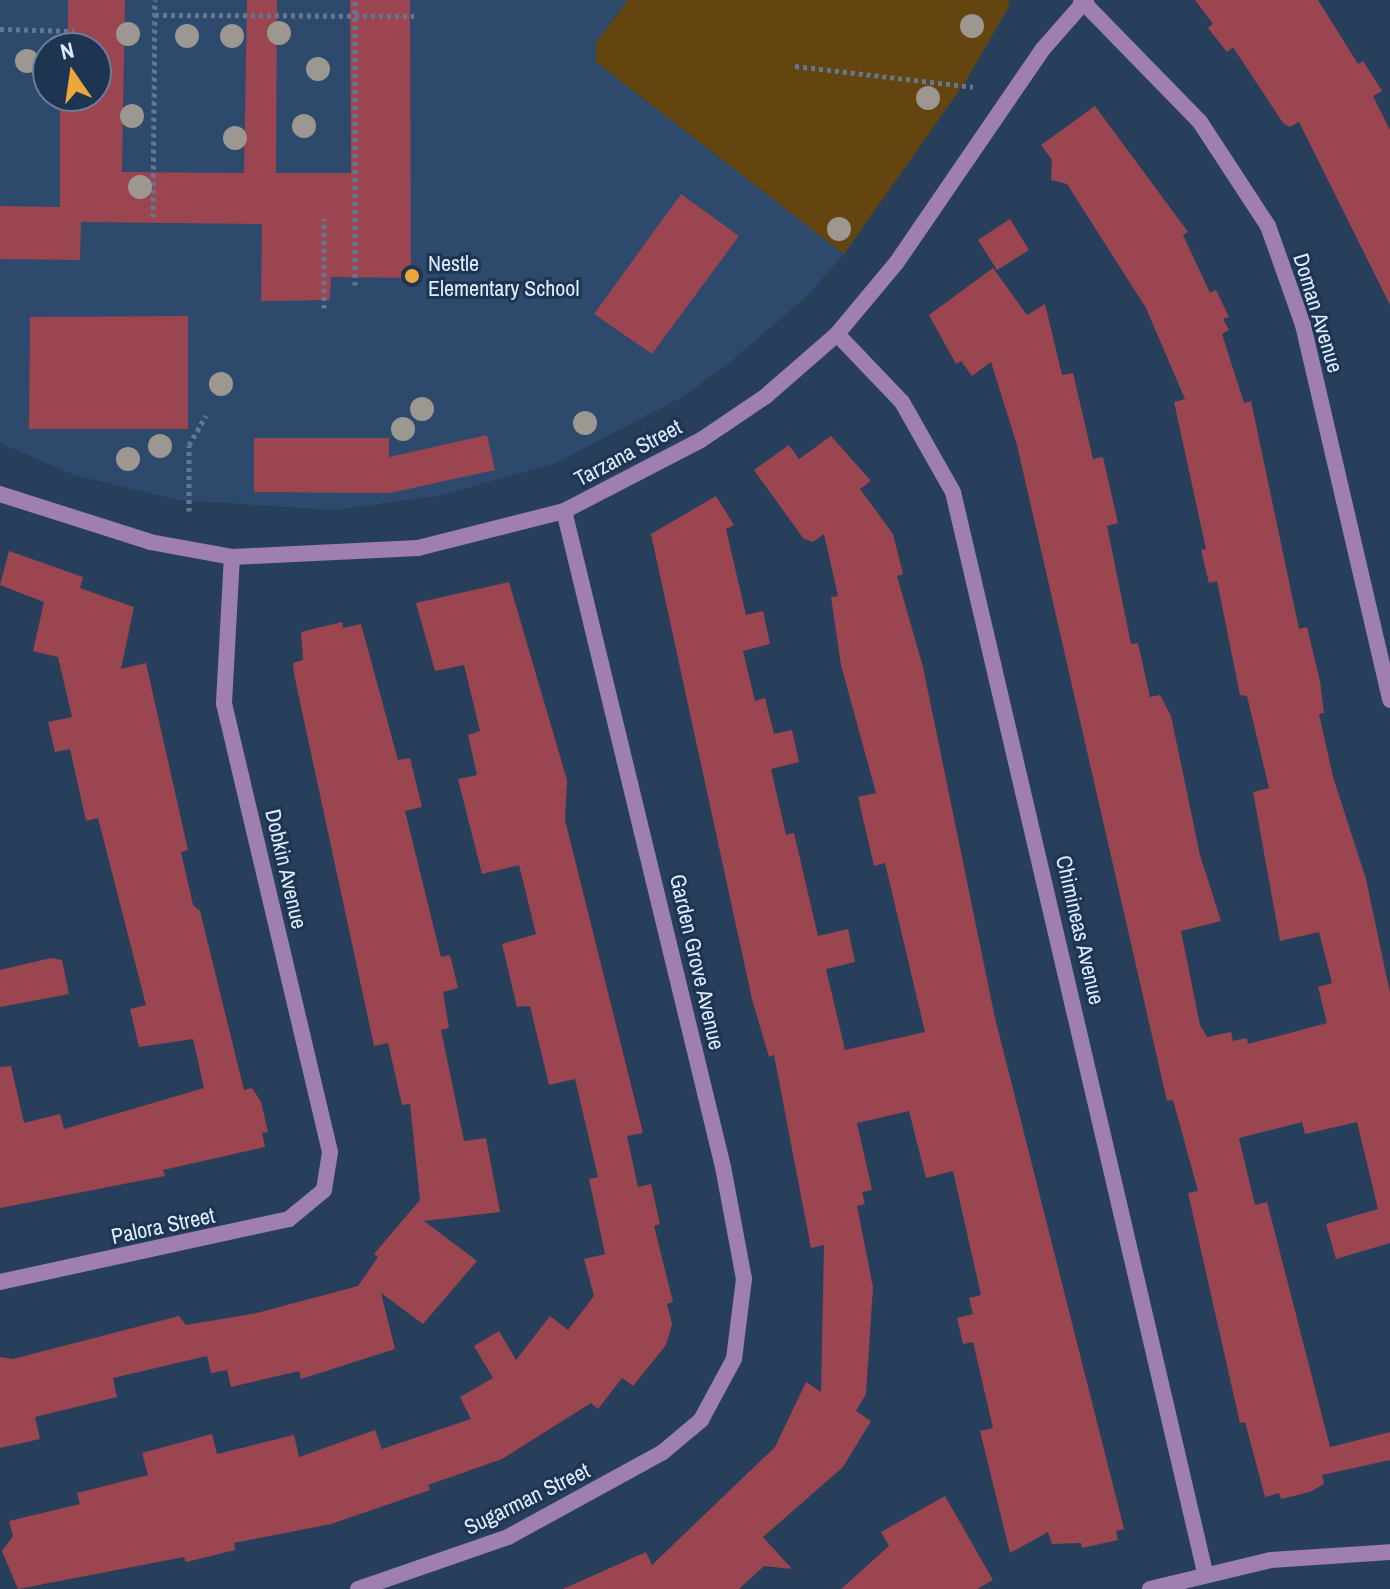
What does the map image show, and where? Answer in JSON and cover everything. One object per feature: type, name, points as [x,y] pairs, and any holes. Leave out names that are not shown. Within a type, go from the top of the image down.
[{"type":"street","name":"Tarzana Street","points":[[0,494],[150,542],[232,557],[418,548],[564,511],[701,440],[766,396],[837,334],[897,262],[1042,50],[1084,1]]},
{"type":"street","name":"Doman Avenue","points":[[1084,1],[1200,122],[1268,226],[1303,325],[1390,700]]},
{"type":"street","name":"Chimineas Avenue","points":[[837,334],[902,402],[953,492],[1205,1572]]},
{"type":"street","name":"Garden Grove Avenue","points":[[564,511],[723,1167],[744,1279],[734,1359],[701,1420]]},
{"type":"street","name":"Dobkin Avenue","points":[[232,557],[224,703],[330,1152],[324,1190]]},
{"type":"street","name":"Palora Street","points":[[0,1282],[289,1219],[324,1190]]},
{"type":"street","name":"Sugarman Street","points":[[358,1589],[508,1537],[663,1452],[701,1420]]},
{"type":"street","points":[[1150,1589],[1205,1572],[1390,1552]]},
{"type":"path","points":[[153,217],[155,0]]},
{"type":"path","points":[[355,0],[355,285]]},
{"type":"path","points":[[155,15],[414,16]]},
{"type":"path","points":[[0,29],[74,31]]},
{"type":"path","points":[[795,66],[973,87]]},
{"type":"path","points":[[324,218],[324,308]]},
{"type":"path","points":[[189,511],[189,445],[206,415]]},
{"type":"shaded area","name":"Nestle Elementary School","points":[[0,0],[1007,0],[1010,5],[965,82],[844,254],[806,297],[735,358],[684,396],[556,463],[438,496],[333,510],[178,500],[74,475],[0,443]]},
{"type":"shaded area","points":[[628,0],[1007,0],[1010,5],[965,82],[844,254],[596,62],[596,43]]},
{"type":"building","points":[[68,0],[125,0],[122,172],[244,173],[247,0],[277,0],[276,173],[351,173],[350,0],[410,0],[411,278],[331,277],[330,300],[261,301],[262,224],[81,222],[80,260],[0,259],[0,206],[60,207],[60,112],[112,112],[112,32],[68,32]]},
{"type":"building","points":[[1195,0],[1318,0],[1358,64],[1363,61],[1382,91],[1373,96],[1390,130],[1390,305],[1299,122],[1290,127],[1283,123],[1233,47],[1227,52],[1208,28],[1213,24]]},
{"type":"building","points":[[1095,106],[1188,232],[1183,235],[1210,293],[1216,290],[1229,317],[1223,319],[1229,330],[1222,334],[1244,403],[1251,401],[1299,629],[1307,627],[1320,681],[1324,713],[1319,714],[1333,777],[1366,879],[1390,993],[1390,1243],[1336,1259],[1326,1224],[1378,1209],[1357,1122],[1305,1134],[1302,1122],[1239,1138],[1255,1205],[1267,1202],[1330,1447],[1390,1432],[1390,1460],[1322,1475],[1324,1484],[1310,1492],[1281,1499],[1279,1493],[1265,1497],[1245,1422],[1240,1423],[1188,1193],[1198,1191],[1173,1100],[1167,1101],[1017,445],[991,362],[972,376],[961,361],[956,364],[929,315],[993,268],[1027,315],[1045,304],[1062,375],[1073,373],[1093,459],[1103,457],[1118,523],[1107,526],[1131,644],[1138,643],[1150,697],[1160,695],[1171,716],[1200,855],[1221,921],[1181,931],[1200,1025],[1207,1037],[1231,1032],[1233,1041],[1247,1038],[1248,1044],[1327,1023],[1318,987],[1332,983],[1319,932],[1280,941],[1253,792],[1269,788],[1247,696],[1240,695],[1217,581],[1209,583],[1201,550],[1206,549],[1174,402],[1185,399],[1146,308],[1067,184],[1051,180],[1052,160],[1041,145]]},
{"type":"building","points":[[681,194],[739,236],[652,354],[594,314]]},
{"type":"building","points":[[1010,219],[1029,250],[997,270],[978,240]]},
{"type":"building","points":[[188,316],[188,429],[29,429],[30,317]]},
{"type":"building","points":[[487,435],[495,470],[390,493],[254,492],[254,438],[389,438],[389,457]]},
{"type":"building","points":[[831,436],[871,481],[860,489],[893,534],[903,574],[897,576],[923,667],[995,1018],[1124,1529],[1116,1531],[1118,1540],[1082,1548],[1081,1543],[1052,1544],[1048,1532],[1010,1553],[980,1431],[993,1428],[973,1342],[963,1344],[957,1318],[973,1314],[969,1298],[981,1295],[953,1171],[926,1178],[909,1111],[857,1123],[872,1190],[862,1192],[865,1204],[857,1206],[873,1287],[866,1394],[856,1411],[871,1421],[843,1467],[763,1537],[792,1569],[764,1566],[739,1589],[563,1589],[646,1552],[652,1565],[775,1447],[806,1382],[821,1392],[824,1245],[811,1248],[774,1055],[769,1057],[752,999],[651,534],[716,496],[734,525],[726,529],[746,615],[763,611],[770,644],[743,651],[755,701],[765,698],[774,734],[792,730],[799,762],[771,769],[786,835],[794,833],[818,936],[848,929],[855,962],[826,969],[845,1050],[925,1032],[885,863],[874,866],[858,797],[876,793],[841,665],[831,597],[838,596],[824,534],[813,542],[803,538],[754,470],[789,445],[799,459]]},
{"type":"building","points":[[9,551],[83,577],[80,588],[134,607],[121,669],[146,663],[188,850],[181,852],[193,905],[200,911],[244,1090],[252,1088],[261,1102],[268,1132],[262,1133],[265,1147],[163,1170],[165,1176],[0,1208],[0,1067],[11,1066],[24,1123],[60,1114],[64,1129],[204,1088],[193,1039],[139,1047],[130,1009],[146,1005],[98,818],[86,821],[70,749],[55,752],[48,722],[72,717],[58,657],[33,651],[44,602],[0,585]]},
{"type":"building","points":[[509,582],[567,780],[565,820],[643,1133],[627,1136],[638,1187],[651,1184],[660,1224],[654,1226],[673,1302],[667,1304],[672,1324],[666,1345],[633,1386],[622,1378],[598,1409],[591,1403],[502,1459],[428,1485],[430,1490],[331,1524],[234,1543],[235,1550],[186,1562],[184,1557],[18,1589],[2,1551],[13,1536],[9,1521],[80,1504],[77,1493],[148,1475],[142,1453],[212,1434],[217,1454],[294,1435],[299,1457],[375,1430],[382,1449],[471,1419],[460,1397],[493,1378],[474,1346],[499,1331],[516,1360],[550,1316],[568,1330],[594,1296],[584,1259],[605,1254],[589,1179],[598,1177],[575,1079],[549,1085],[530,1006],[517,1007],[502,944],[536,934],[519,865],[482,874],[458,779],[477,775],[468,735],[480,731],[464,665],[435,671],[416,603]]},
{"type":"building","points":[[342,622],[343,628],[361,624],[398,760],[410,758],[422,807],[405,811],[441,957],[450,955],[458,988],[443,992],[449,1028],[441,1030],[464,1141],[486,1138],[500,1212],[424,1221],[477,1261],[423,1324],[381,1293],[395,1349],[301,1379],[299,1371],[231,1387],[227,1370],[211,1373],[207,1356],[113,1378],[117,1397],[35,1417],[40,1439],[0,1448],[0,1357],[13,1359],[179,1316],[186,1325],[257,1313],[358,1286],[378,1257],[374,1254],[420,1200],[410,1104],[402,1105],[388,1043],[374,1046],[294,674],[293,663],[303,660],[301,632]]},
{"type":"building","points":[[51,958],[62,960],[69,994],[0,1007],[0,970]]},
{"type":"building","points":[[945,1496],[993,1580],[977,1589],[841,1589],[889,1546],[881,1532]]},
{"type":"place","name":"Nestle Elementary School","points":[[412,276]]}]
